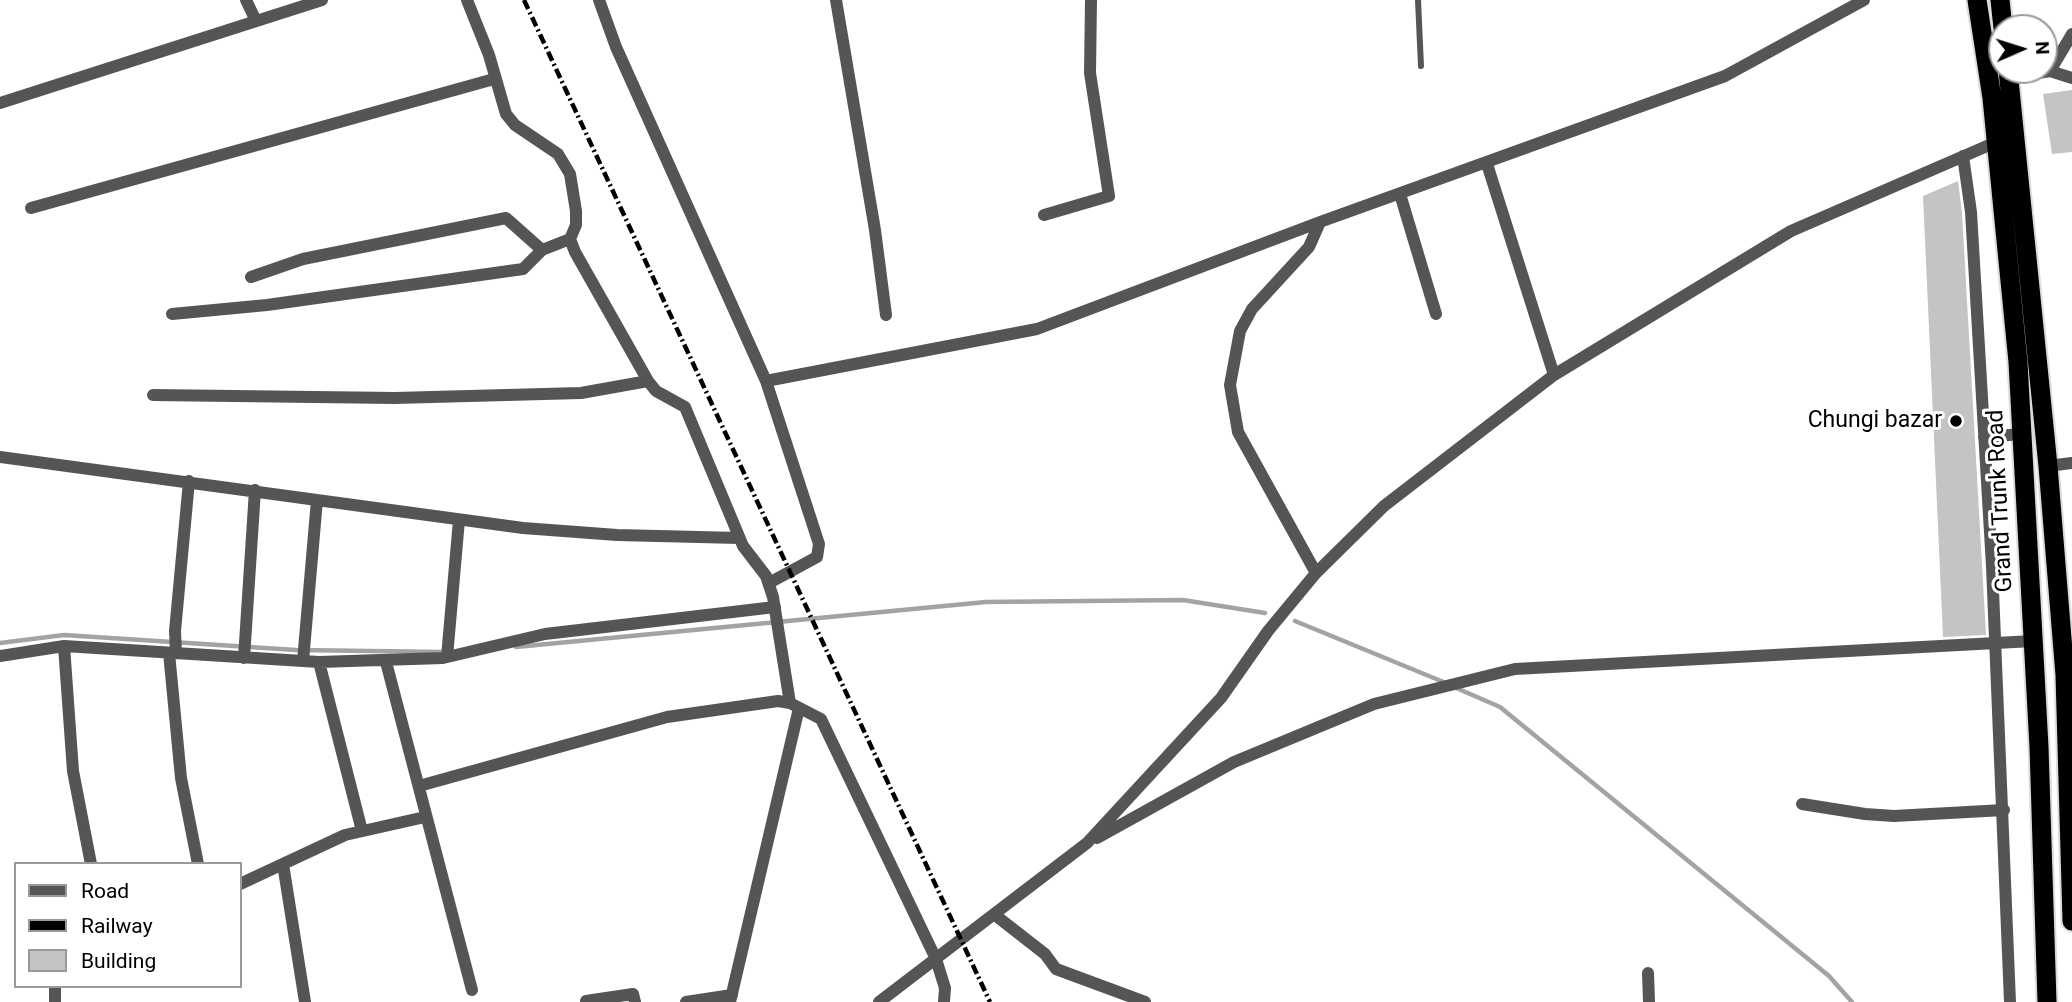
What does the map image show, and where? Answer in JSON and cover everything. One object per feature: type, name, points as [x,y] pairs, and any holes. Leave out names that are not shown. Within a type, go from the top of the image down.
[{"type":"highway","name":"Grand Trunk Road","points":[[1977,0],[1992,98],[1994,143],[2018,362],[2039,734],[2047,1002]]},
{"type":"highway","name":"Grand Trunk Road","points":[[2009,84],[2069,686],[2067,730],[2072,921]]},
{"type":"highway","points":[[2039,734],[2067,730]]},
{"type":"street","points":[[246,0],[256,22]]},
{"type":"street","points":[[0,103],[321,0]]},
{"type":"street","points":[[172,314],[280,303],[523,269],[542,250],[570,239],[576,225],[576,211],[566,166],[558,154],[511,120],[499,98],[489,55],[467,0]]},
{"type":"street","points":[[599,0],[616,47],[766,381],[820,553],[805,566],[769,583]]},
{"type":"street","points":[[836,0],[862,167],[875,230],[886,315]]},
{"type":"street","points":[[1044,215],[1110,195],[1090,73],[1091,0]]},
{"type":"street","points":[[766,381],[1037,329],[1320,222],[1725,76],[1864,0]]},
{"type":"street","points":[[2058,58],[2072,34]]},
{"type":"street","points":[[31,208],[494,79]]},
{"type":"street","points":[[1087,843],[1221,698],[1268,631],[1316,573],[1384,506],[1554,374],[1791,231],[1994,143]]},
{"type":"street","points":[[1963,156],[1970,212],[1996,643],[2010,1002]]},
{"type":"street","points":[[1487,164],[1554,374]]},
{"type":"street","points":[[1399,194],[1436,314]]},
{"type":"street","points":[[251,277],[303,259],[506,218],[542,250]]},
{"type":"street","points":[[1316,573],[1238,432],[1230,385],[1240,331],[1252,309],[1309,247],[1320,222]]},
{"type":"street","points":[[570,239],[648,381],[656,391],[685,407],[739,538],[769,583],[795,705],[731,998],[686,1002]]},
{"type":"street","points":[[153,395],[395,398],[581,393],[648,381]]},
{"type":"street","points":[[1984,437],[2021,434]]},
{"type":"street","points":[[0,457],[459,520],[617,535],[739,538]]},
{"type":"street","points":[[2048,466],[2072,463]]},
{"type":"street","points":[[189,481],[173,653],[181,778],[198,862]]},
{"type":"street","points":[[244,658],[256,491]]},
{"type":"street","points":[[303,661],[317,500]]},
{"type":"street","points":[[446,657],[459,520]]},
{"type":"street","points":[[0,656],[64,646],[319,662],[386,662],[446,657],[545,634],[775,607]]},
{"type":"street","points":[[879,1002],[1087,843],[1234,762],[1374,704],[1514,669],[2033,641]]},
{"type":"street","points":[[64,646],[73,771],[91,862]]},
{"type":"street","points":[[319,662],[362,831]]},
{"type":"street","points":[[386,662],[472,990]]},
{"type":"street","points":[[419,786],[643,723],[778,701],[795,705],[821,719],[936,959],[946,988],[944,1002]]},
{"type":"street","points":[[1802,804],[1894,816],[2004,810]]},
{"type":"street","points":[[242,883],[345,835],[425,817]]},
{"type":"street","points":[[283,864],[305,1002]]},
{"type":"street","points":[[995,915],[1045,954],[1056,970],[1145,1002]]},
{"type":"street","points":[[1648,973],[1649,1002]]},
{"type":"street","points":[[586,1001],[633,995],[635,1002]]},
{"type":"lane","points":[[1418,0],[1421,66]]},
{"type":"building","points":[[2072,90],[2072,152],[2052,154],[2043,94]]},
{"type":"building","name":"Chungi bazar","points":[[1958,181],[1986,635],[1943,637],[1923,196]]},
{"type":"waterway","points":[[516,647],[986,602],[1183,600],[1265,613]]},
{"type":"waterway","points":[[1295,621],[1446,683]]},
{"type":"waterway","points":[[0,643],[64,635],[296,650],[445,652]]},
{"type":"waterway","points":[[1454,687],[1500,707],[1829,976],[1852,1002]]},
{"type":"railway","points":[[524,0],[990,1002]]},
{"type":"place","name":"Chungi bazar","points":[[1956,421]]}]
